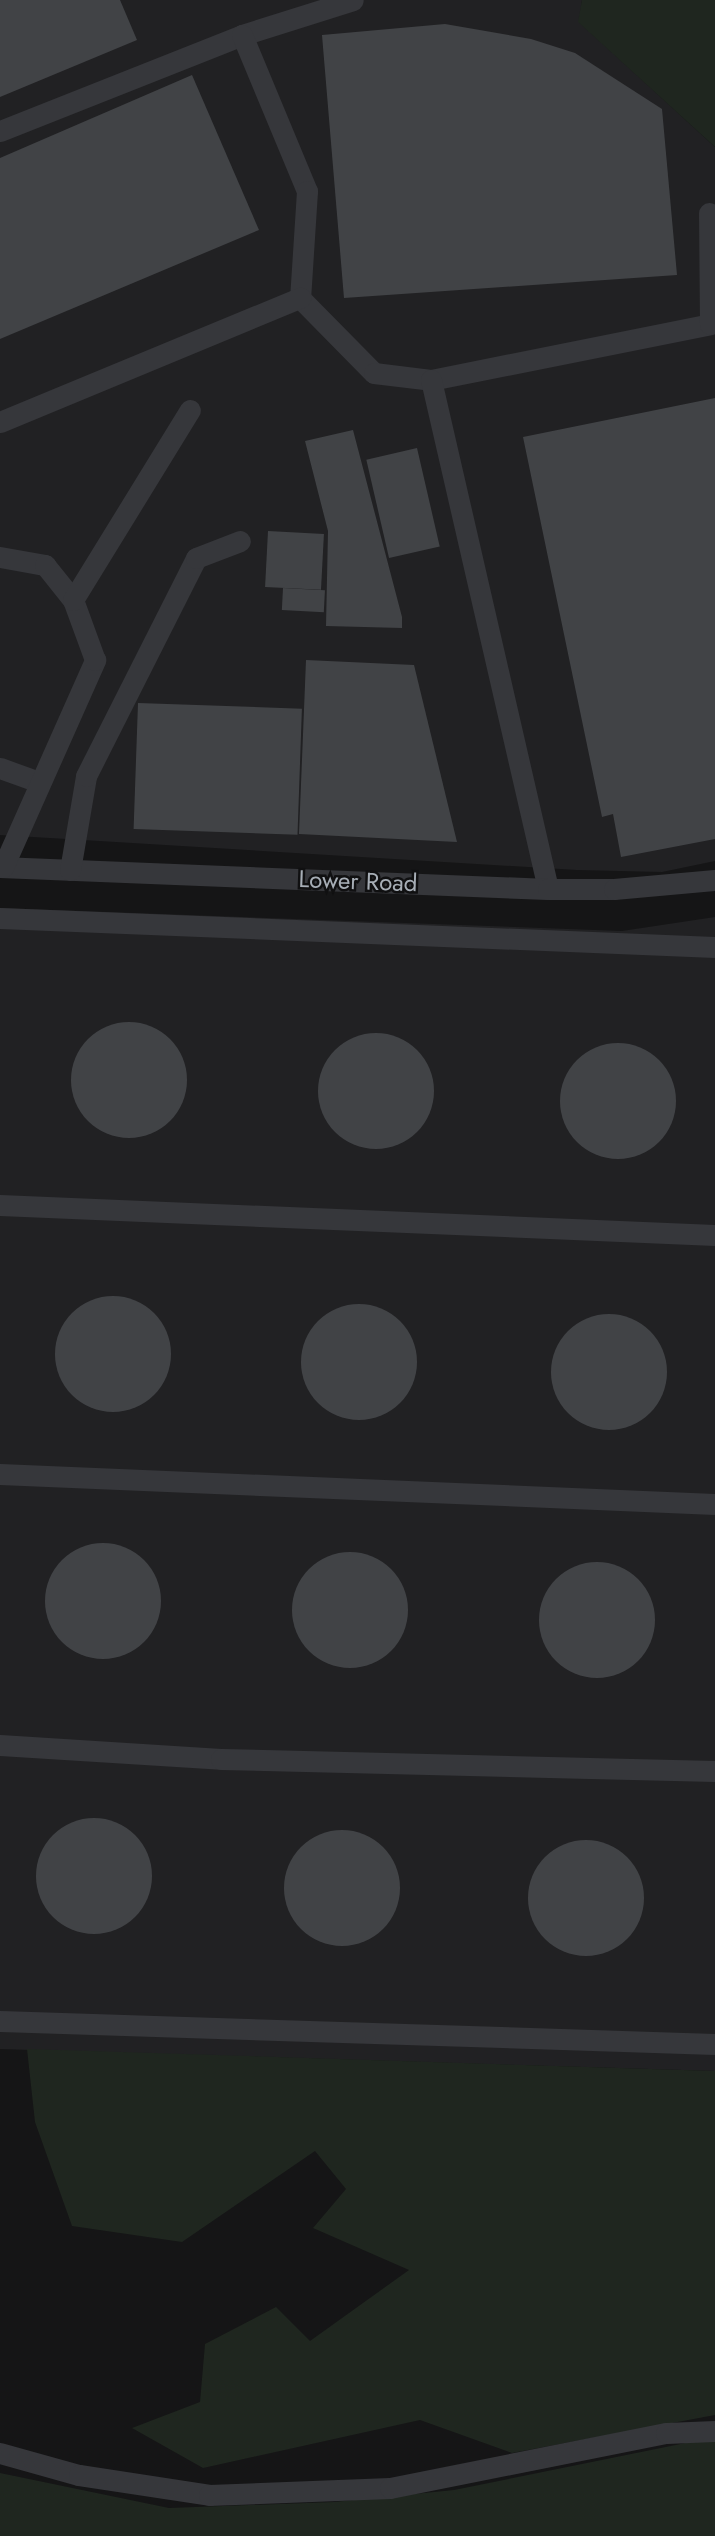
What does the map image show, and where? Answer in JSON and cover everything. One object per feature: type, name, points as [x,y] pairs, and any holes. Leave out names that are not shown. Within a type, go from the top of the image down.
[{"type":"street","points":[[0,131],[242,35],[354,0]]},
{"type":"street","points":[[242,35],[307,191],[300,298],[374,373],[431,380],[710,324],[709,213]]},
{"type":"street","points":[[0,422],[300,298]]},
{"type":"street","points":[[431,380],[548,889]]},
{"type":"street","points":[[73,600],[190,410]]},
{"type":"street","points":[[71,870],[86,776],[196,558],[240,541]]},
{"type":"street","points":[[0,557],[45,565],[73,600],[95,660],[1,867]]},
{"type":"street","points":[[0,768],[39,782]]},
{"type":"street","name":"Lower Road","points":[[1,867],[548,889],[614,889],[715,880]]},
{"type":"street","points":[[0,918],[715,947]]},
{"type":"street","points":[[0,1205],[715,1235]]},
{"type":"street","points":[[0,1474],[715,1504]]},
{"type":"street","points":[[0,1745],[221,1759],[715,1771]]},
{"type":"street","points":[[0,2021],[715,2044]]},
{"type":"street","points":[[0,2453],[79,2475],[209,2495],[390,2487],[666,2433],[715,2431]]},
{"type":"shaded area","points":[[0,0],[582,0],[579,22],[715,147],[715,861],[662,872],[577,870],[0,835]]},
{"type":"shaded area","points":[[582,0],[715,0],[715,147],[578,22]]},
{"type":"shaded area","points":[[0,908],[622,931],[715,917],[715,2071],[0,2049]]},
{"type":"shaded area","points":[[27,2049],[715,2071],[715,2415],[512,2453],[420,2420],[203,2468],[132,2428],[200,2402],[205,2344],[276,2307],[310,2341],[409,2270],[313,2228],[346,2189],[315,2151],[182,2242],[72,2226],[35,2122]]},
{"type":"shaded area","points":[[715,2437],[715,2536],[0,2536],[0,2473],[169,2508],[334,2502],[454,2490]]},
{"type":"building","points":[[0,0],[120,0],[137,40],[0,97]]},
{"type":"building","points":[[445,24],[531,39],[575,53],[662,109],[677,275],[344,298],[322,35]]},
{"type":"building","points":[[192,75],[259,230],[0,339],[0,158]]},
{"type":"building","points":[[715,398],[715,839],[621,857],[613,814],[602,817],[523,437]]},
{"type":"building","points":[[353,430],[402,617],[402,628],[326,626],[328,531],[305,441]]},
{"type":"building","points":[[417,448],[440,546],[389,558],[366,460]]},
{"type":"building","points":[[268,531],[324,534],[321,590],[265,587]]},
{"type":"building","points":[[283,588],[325,590],[324,612],[282,610]]},
{"type":"building","points":[[306,660],[414,665],[457,842],[299,834]]},
{"type":"building","points":[[138,703],[302,709],[298,835],[134,829]]},
{"type":"building","points":[[129,1022],[151,1026],[170,1039],[183,1058],[187,1080],[183,1102],[170,1121],[151,1134],[129,1138],[107,1134],[88,1121],[75,1102],[71,1080],[75,1058],[88,1039],[107,1026]]},
{"type":"building","points":[[376,1033],[398,1037],[417,1050],[430,1069],[434,1091],[430,1113],[417,1132],[398,1145],[376,1149],[354,1145],[335,1132],[322,1113],[318,1091],[322,1069],[335,1050],[354,1037]]},
{"type":"building","points":[[618,1043],[640,1047],[659,1060],[672,1079],[676,1101],[672,1123],[659,1142],[640,1155],[618,1159],[596,1155],[577,1142],[564,1123],[560,1101],[564,1079],[577,1060],[596,1047]]},
{"type":"building","points":[[113,1296],[135,1300],[154,1313],[167,1332],[171,1354],[167,1376],[154,1395],[135,1408],[113,1412],[91,1408],[72,1395],[59,1376],[55,1354],[59,1332],[72,1313],[91,1300]]},
{"type":"building","points":[[359,1304],[381,1308],[400,1321],[413,1340],[417,1362],[413,1384],[400,1403],[381,1416],[359,1420],[337,1416],[318,1403],[305,1384],[301,1362],[305,1340],[318,1321],[337,1308]]},
{"type":"building","points":[[609,1314],[631,1318],[650,1331],[663,1350],[667,1372],[663,1394],[650,1413],[631,1426],[609,1430],[587,1426],[568,1413],[555,1394],[551,1372],[555,1350],[568,1331],[587,1318]]},
{"type":"building","points":[[103,1543],[125,1547],[144,1560],[157,1579],[161,1601],[157,1623],[144,1642],[125,1655],[103,1659],[81,1655],[62,1642],[49,1623],[45,1601],[49,1579],[62,1560],[81,1547]]},
{"type":"building","points":[[350,1552],[372,1556],[391,1569],[404,1588],[408,1610],[404,1632],[391,1651],[372,1664],[350,1668],[328,1664],[309,1651],[296,1632],[292,1610],[296,1588],[309,1569],[328,1556]]},
{"type":"building","points":[[597,1562],[619,1566],[638,1579],[651,1598],[655,1620],[651,1642],[638,1661],[619,1674],[597,1678],[575,1674],[556,1661],[543,1642],[539,1620],[543,1598],[556,1579],[575,1566]]},
{"type":"building","points":[[94,1818],[116,1822],[135,1835],[148,1854],[152,1876],[148,1898],[135,1917],[116,1930],[94,1934],[72,1930],[53,1917],[40,1898],[36,1876],[40,1854],[53,1835],[72,1822]]},
{"type":"building","points":[[342,1830],[364,1834],[383,1847],[396,1866],[400,1888],[396,1910],[383,1929],[364,1942],[342,1946],[320,1942],[301,1929],[288,1910],[284,1888],[288,1866],[301,1847],[320,1834]]},
{"type":"building","points":[[586,1840],[608,1844],[627,1857],[640,1876],[644,1898],[640,1920],[627,1939],[608,1952],[586,1956],[564,1952],[545,1939],[532,1920],[528,1898],[532,1876],[545,1857],[564,1844]]}]
